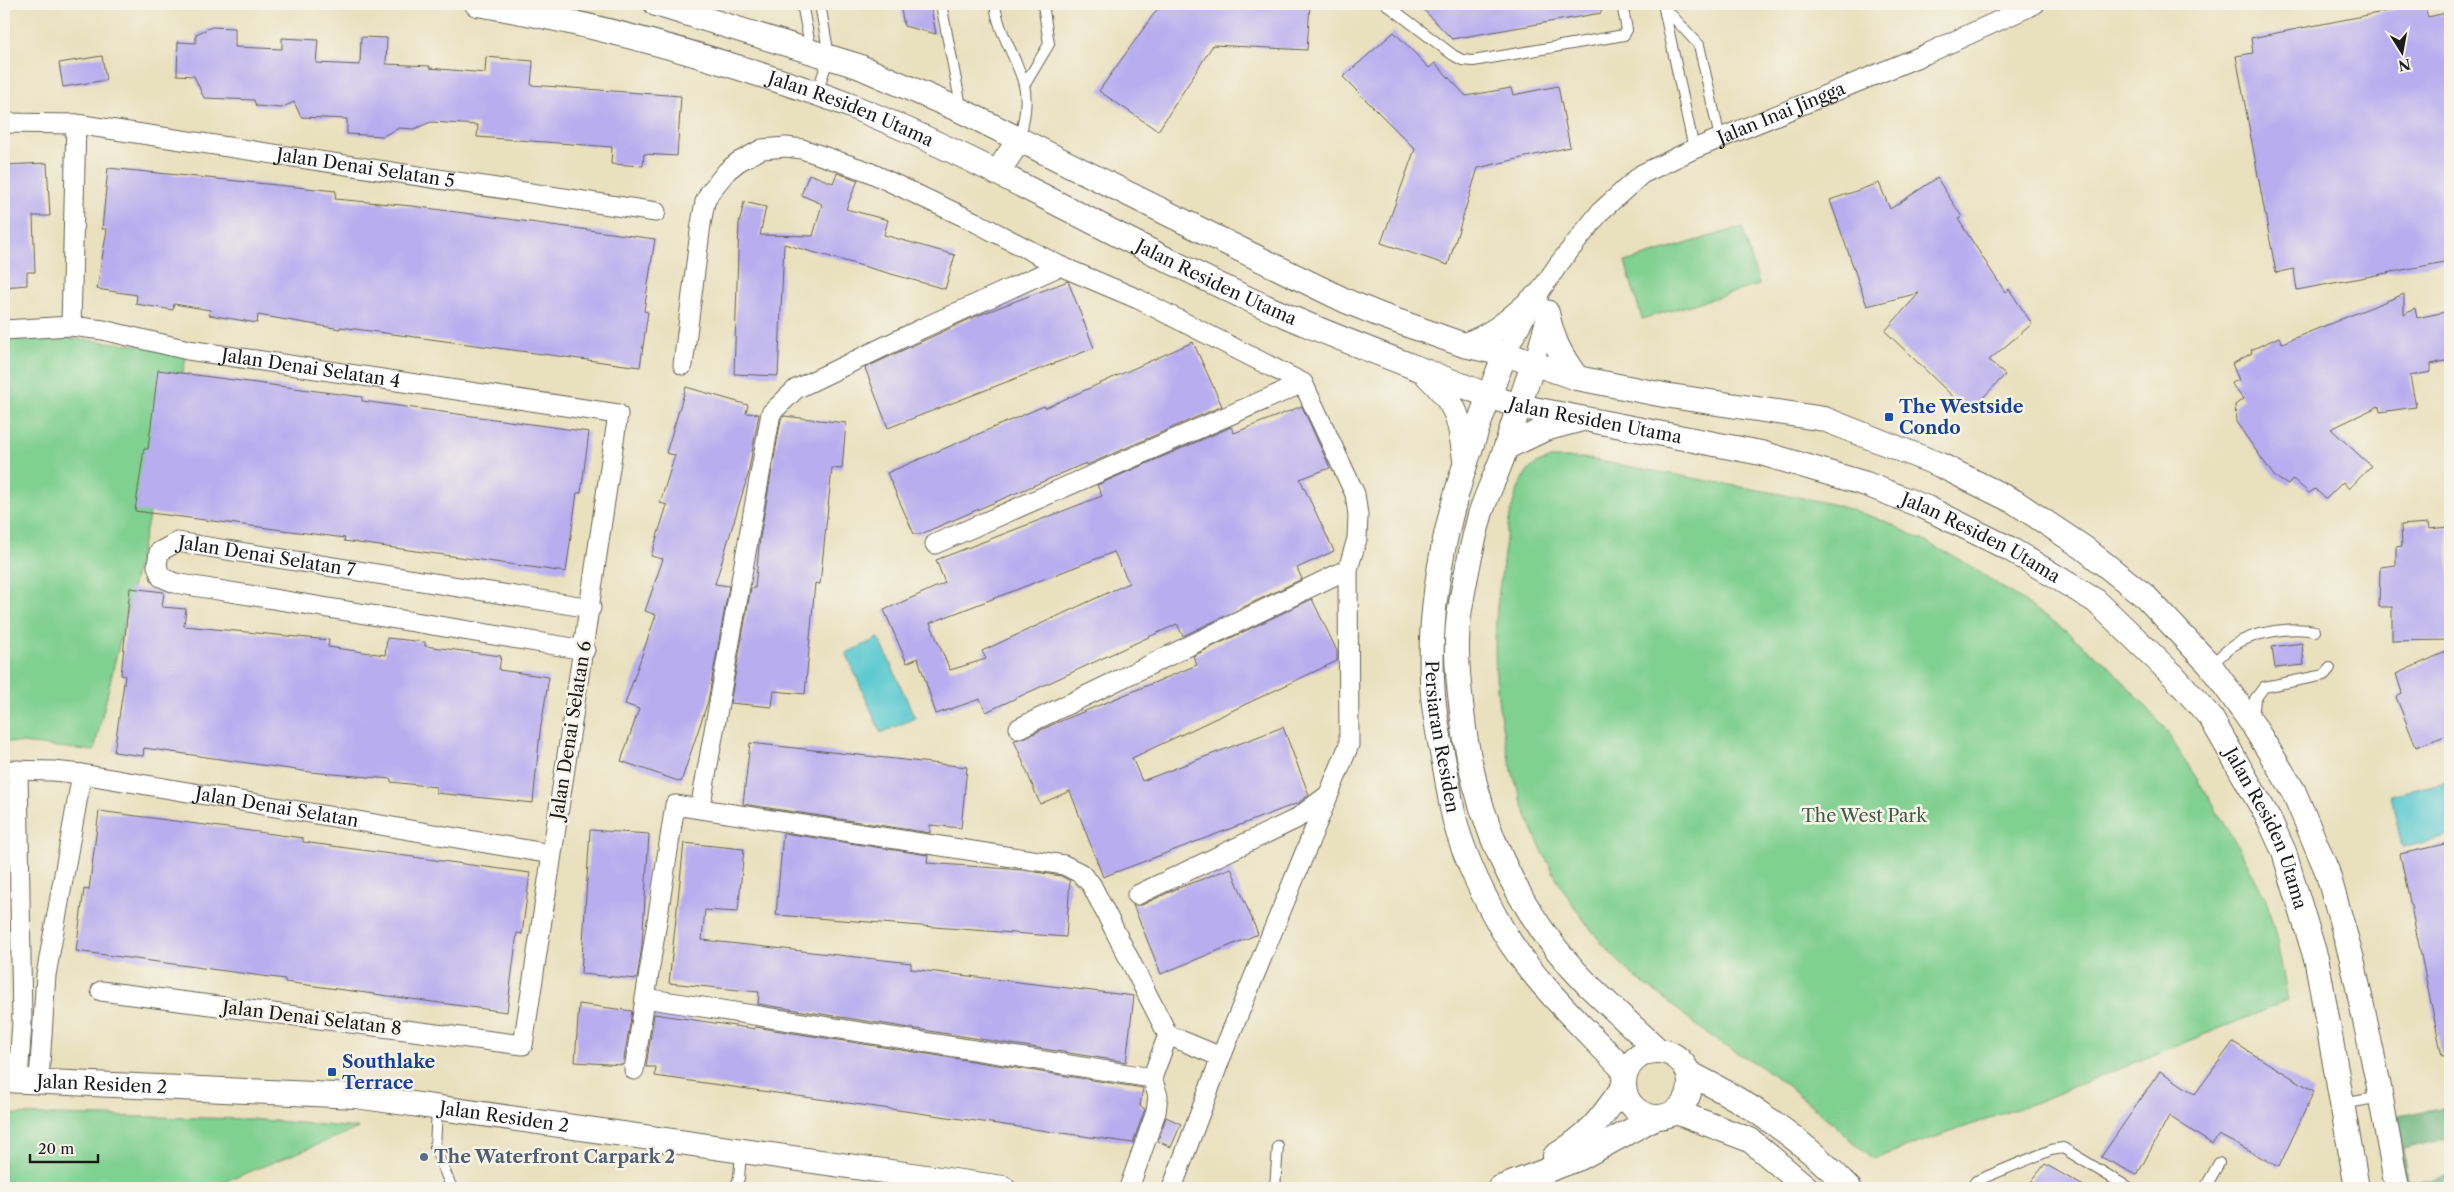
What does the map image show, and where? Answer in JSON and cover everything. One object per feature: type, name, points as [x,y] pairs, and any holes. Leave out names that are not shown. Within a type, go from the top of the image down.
[{"type":"street","name":"Jalan Residen Utama","points":[[477,4],[530,13],[673,47],[817,93],[891,123],[997,173],[1142,247],[1256,302],[1488,396],[1518,406],[1761,452],[1866,484],[1927,508],[2010,549],[2096,602],[2185,688],[2215,725],[2270,820],[2284,852],[2317,962],[2357,1188]]},
{"type":"street","name":"Jalan Residen Utama","points":[[656,4],[858,66],[962,111],[1346,301],[1464,345],[1505,354],[1577,378],[1664,395],[1824,419],[1940,465],[2016,502],[2084,548],[2146,597],[2210,665],[2253,725],[2293,790],[2327,871],[2352,959],[2397,1188]]},
{"type":"street","name":"Jalan Inai Jingga","points":[[1534,364],[1542,305],[1558,266],[1601,211],[1642,174],[1720,138],[1926,54],[2035,4]]},
{"type":"street","name":"Jalan Denai Selatan 5","points":[[4,123],[76,124],[656,212]]},
{"type":"street","points":[[71,326],[76,124]]},
{"type":"street","points":[[997,173],[1019,140]]},
{"type":"street","points":[[682,365],[706,202],[717,182],[727,171],[738,162],[762,149],[772,147],[802,149],[867,171],[975,222],[1060,266],[1138,299],[1304,383],[1355,494],[1358,516],[1357,539],[1348,569],[1349,745],[1221,1057],[1172,1188]]},
{"type":"street","points":[[700,809],[772,413],[796,389],[922,328],[1060,266]]},
{"type":"street","name":"Jalan Inai Jingga","points":[[1505,354],[1542,305]]},
{"type":"street","points":[[1464,345],[1484,339],[1542,305],[1559,354],[1577,378]]},
{"type":"street","name":"Jalan Denai Selatan 4","points":[[4,330],[71,326],[103,330],[188,350],[618,414]]},
{"type":"street","name":"Persiaran Residen","points":[[1505,354],[1488,396],[1442,544],[1432,633],[1432,680],[1438,733],[1452,810],[1478,881],[1502,930],[1530,969],[1625,1079]]},
{"type":"street","name":"Persiaran Residen","points":[[1534,364],[1518,406],[1506,447],[1480,515],[1460,610],[1457,643],[1459,690],[1464,736],[1473,781],[1487,827],[1510,878],[1528,909],[1587,984],[1658,1050]]},
{"type":"street","points":[[1420,368],[1446,394],[1454,407],[1462,435],[1465,466]]},
{"type":"street","points":[[934,544],[1304,383]]},
{"type":"street","name":"Jalan Denai Selatan 6","points":[[523,1045],[551,854],[585,650],[618,414]]},
{"type":"street","points":[[1506,447],[1545,429],[1588,419]]},
{"type":"street","name":"Jalan Denai Selatan 7","points":[[585,650],[175,583],[161,577],[156,566],[159,552],[177,542],[591,608]]},
{"type":"street","points":[[1019,728],[1348,569]]},
{"type":"street","points":[[2185,688],[2210,665]]},
{"type":"street","points":[[11,770],[18,857],[22,1023],[21,1080]]},
{"type":"street","name":"Jalan Denai Selatan","points":[[11,770],[82,774],[551,854]]},
{"type":"street","points":[[21,1080],[44,997],[49,957],[82,774]]},
{"type":"street","points":[[1137,895],[1296,818],[1330,794]]},
{"type":"street","points":[[634,1070],[675,805],[1073,868],[1091,884],[1168,1035],[1221,1057]]},
{"type":"street","name":"Jalan Denai Selatan 8","points":[[101,991],[523,1045]]},
{"type":"street","points":[[645,998],[1152,1078]]},
{"type":"street","points":[[1129,1188],[1156,1112],[1158,1096],[1152,1078],[1168,1035]]},
{"type":"street","points":[[1500,1188],[1536,1175],[1580,1158],[1684,1104],[1691,1084],[1689,1072],[1682,1061],[1671,1054],[1658,1050],[1638,1056],[1593,1129],[1578,1142],[1555,1156],[1536,1175]]},
{"type":"street","points":[[1689,1072],[1746,1103],[1787,1131],[1849,1188]]},
{"type":"street","points":[[1625,1079],[1626,1098],[1633,1108],[1644,1115],[1666,1115],[1750,1140],[1807,1188]]},
{"type":"street","name":"Jalan Residen 2","points":[[21,1080],[356,1096],[1002,1188]]},
{"type":"lane","points":[[802,4],[820,53]]},
{"type":"lane","points":[[817,93],[820,53],[820,4]]},
{"type":"lane","points":[[941,4],[962,111]]},
{"type":"lane","points":[[995,4],[996,16],[1024,86],[1024,126],[1019,140]]},
{"type":"lane","points":[[1024,86],[1049,44],[1043,4]]},
{"type":"lane","points":[[1386,4],[1453,55],[1462,60],[1473,61],[1624,35],[1627,30],[1622,4]]},
{"type":"lane","points":[[1664,6],[1700,45],[1720,138]]},
{"type":"lane","points":[[1664,6],[1694,149]]},
{"type":"lane","points":[[2210,665],[2235,644],[2248,639],[2290,630],[2315,631]]},
{"type":"lane","points":[[2253,725],[2255,699],[2264,688],[2324,674],[2330,668]]},
{"type":"lane","points":[[2342,1104],[2380,1096]]},
{"type":"lane","points":[[437,1109],[435,1148],[451,1186]]},
{"type":"lane","points":[[1275,1188],[1278,1146]]},
{"type":"lane","points":[[1971,1188],[1976,1181],[2051,1150],[2063,1148],[2129,1188]]},
{"type":"lane","points":[[735,1188],[740,1178],[741,1152]]},
{"type":"lane","points":[[2205,1188],[2219,1163]]},
{"type":"green space","points":[[1742,227],[1759,285],[1642,319],[1625,262]]},
{"type":"green space","points":[[4,332],[188,350],[94,751],[4,741]]},
{"type":"green space","name":"The West Park","points":[[1550,458],[1583,458],[1836,505],[1885,521],[1961,560],[2053,621],[2110,667],[2161,723],[2213,804],[2244,857],[2266,900],[2277,940],[2288,1001],[2039,1101],[1873,1159],[1785,1084],[1765,1069],[1712,1037],[1629,972],[1593,933],[1563,888],[1537,840],[1518,790],[1504,737],[1497,683],[1495,630],[1509,520],[1517,491],[1523,478],[1533,466]]},
{"type":"green space","points":[[2450,1106],[2450,1138],[2403,1149],[2407,1180],[2433,1180],[2450,1174],[2450,1188],[2404,1188],[2393,1117]]},
{"type":"green space","points":[[4,1114],[251,1119],[359,1128],[209,1188],[4,1188]]},
{"type":"water","points":[[879,638],[915,718],[881,733],[846,653]]},
{"type":"water","points":[[2450,781],[2450,836],[2402,848],[2391,795]]},
{"type":"building","points":[[900,4],[930,4],[936,34],[904,26]]},
{"type":"building","points":[[1161,4],[1310,4],[1307,50],[1213,45],[1158,131],[1099,91]]},
{"type":"building","points":[[1418,4],[1601,4],[1601,13],[1452,39]]},
{"type":"building","points":[[2424,4],[2428,17],[2446,13],[2450,33],[2450,261],[2297,290],[2294,269],[2276,273],[2236,56],[2253,53],[2251,38]]},
{"type":"building","points":[[212,27],[235,28],[235,47],[282,49],[282,38],[318,40],[316,63],[360,65],[361,37],[387,38],[386,64],[430,66],[429,68],[485,73],[486,57],[533,61],[531,85],[681,96],[677,156],[644,154],[643,166],[611,164],[612,147],[477,137],[478,125],[431,122],[414,129],[399,128],[383,136],[347,134],[347,119],[301,117],[294,102],[281,108],[256,106],[254,100],[204,98],[194,76],[177,75],[178,42],[196,43],[196,34]]},
{"type":"building","points":[[1394,32],[1429,68],[1435,63],[1466,96],[1511,88],[1513,95],[1558,86],[1570,147],[1478,168],[1448,265],[1381,243],[1415,149],[1343,77]]},
{"type":"building","points":[[102,56],[106,80],[63,87],[59,63]]},
{"type":"building","points":[[47,163],[50,216],[33,216],[35,272],[27,272],[27,285],[4,287],[4,165]]},
{"type":"building","points":[[108,168],[336,191],[335,199],[412,206],[655,239],[644,311],[648,312],[640,367],[340,327],[340,329],[258,315],[257,323],[209,315],[210,310],[174,304],[173,310],[136,304],[137,295],[97,289],[107,229],[102,229]]},
{"type":"building","points":[[837,173],[858,180],[846,209],[888,220],[884,235],[955,255],[945,289],[784,244],[778,376],[734,374],[739,224],[744,202],[766,207],[760,235],[813,236],[822,204],[801,195],[809,174],[833,183]]},
{"type":"building","points":[[1937,178],[1962,217],[1958,219],[2005,292],[2009,289],[2032,324],[1989,360],[2005,375],[1969,412],[1885,331],[1919,293],[1867,306],[1830,200],[1879,183],[1890,209]]},
{"type":"building","points":[[1068,281],[1094,348],[888,428],[865,368],[974,317]]},
{"type":"building","points":[[2404,294],[2404,315],[2415,308],[2417,318],[2450,311],[2450,360],[2431,364],[2431,372],[2410,376],[2416,407],[2380,412],[2379,406],[2331,429],[2371,466],[2349,489],[2343,482],[2326,499],[2315,489],[2309,493],[2293,479],[2288,485],[2274,476],[2236,422],[2235,405],[2243,399],[2231,383],[2239,380],[2232,364],[2252,353],[2251,350],[2279,337],[2282,343]]},
{"type":"building","points":[[1193,342],[1222,406],[921,534],[914,534],[887,473],[1044,406],[1045,408]]},
{"type":"building","points":[[158,370],[362,397],[362,401],[589,432],[581,493],[577,493],[566,572],[344,541],[345,538],[135,511],[144,449],[148,449]]},
{"type":"building","points":[[686,387],[748,405],[746,413],[759,414],[748,475],[715,584],[729,586],[708,701],[681,782],[621,761],[639,709],[625,704],[656,615],[645,611],[663,559],[651,556],[667,505],[660,503],[675,455],[666,453]]},
{"type":"building","points":[[1302,406],[1330,468],[1300,479],[1334,551],[1297,568],[1302,579],[1183,636],[1177,624],[986,712],[980,699],[936,714],[918,658],[907,663],[884,610],[945,583],[936,560],[1102,496],[1097,485],[1231,427],[1234,433]],"holes":[[[1114,552],[1129,583],[982,651],[986,659],[950,670],[930,623]]]},
{"type":"building","points":[[784,416],[846,423],[842,469],[832,468],[820,584],[815,583],[805,694],[774,691],[772,707],[730,703],[751,588],[755,588],[760,537],[781,419]]},
{"type":"building","points":[[2428,523],[2429,529],[2448,527],[2450,640],[2392,641],[2392,607],[2379,607],[2380,567],[2396,565],[2396,547],[2402,546],[2401,525]]},
{"type":"building","points":[[130,588],[164,592],[162,607],[186,609],[184,626],[329,640],[328,647],[385,655],[387,638],[425,642],[425,646],[501,656],[499,670],[549,677],[540,732],[533,803],[436,793],[436,787],[391,782],[391,779],[310,772],[144,748],[143,756],[114,752],[125,676],[121,675]]},
{"type":"building","points":[[1312,599],[1337,651],[1337,661],[1132,758],[1142,781],[1283,727],[1309,795],[1298,803],[1103,877],[1070,791],[1040,804],[1014,740],[1024,738],[1197,665],[1193,656]]},
{"type":"building","points":[[2302,643],[2304,665],[2275,668],[2272,647]]},
{"type":"building","points":[[2450,650],[2450,734],[2416,747],[2396,697],[2402,693],[2396,674]]},
{"type":"building","points":[[750,743],[967,767],[961,828],[930,825],[930,833],[743,804]]},
{"type":"building","points":[[99,811],[303,838],[303,842],[530,873],[522,934],[517,933],[507,1012],[285,982],[285,979],[76,951],[84,889],[89,890]]},
{"type":"building","points":[[590,830],[649,834],[642,945],[637,979],[581,974]]},
{"type":"building","points":[[783,833],[928,855],[927,863],[1023,870],[1061,876],[1070,881],[1066,937],[776,915]]},
{"type":"building","points":[[684,843],[744,849],[738,912],[705,910],[702,940],[911,963],[911,969],[1134,996],[1126,1062],[758,1004],[759,992],[669,983]]},
{"type":"building","points":[[2450,843],[2450,1055],[2442,1056],[2400,854]]},
{"type":"building","points":[[1231,868],[1258,934],[1161,974],[1133,905],[1142,905],[1176,889]]},
{"type":"building","points":[[579,1004],[632,1011],[623,1065],[575,1062]]},
{"type":"building","points":[[654,1014],[755,1029],[755,1027],[1143,1088],[1140,1106],[1145,1109],[1133,1143],[655,1076],[656,1067],[646,1067]]},
{"type":"building","points":[[2233,1042],[2314,1091],[2279,1167],[2219,1135],[2212,1144],[2169,1116],[2137,1175],[2101,1157],[2160,1071],[2195,1094]]},
{"type":"building","points":[[1166,1117],[1181,1124],[1171,1147],[1158,1141]]},
{"type":"building","points":[[2045,1164],[2087,1188],[2026,1188]]},
{"type":"place","name":"The Westside Condo","points":[[1889,417]]},
{"type":"place","name":"Southlake Terrace","points":[[332,1072]]},
{"type":"place","name":"The Waterfront Carpark 2","points":[[424,1157]]}]
